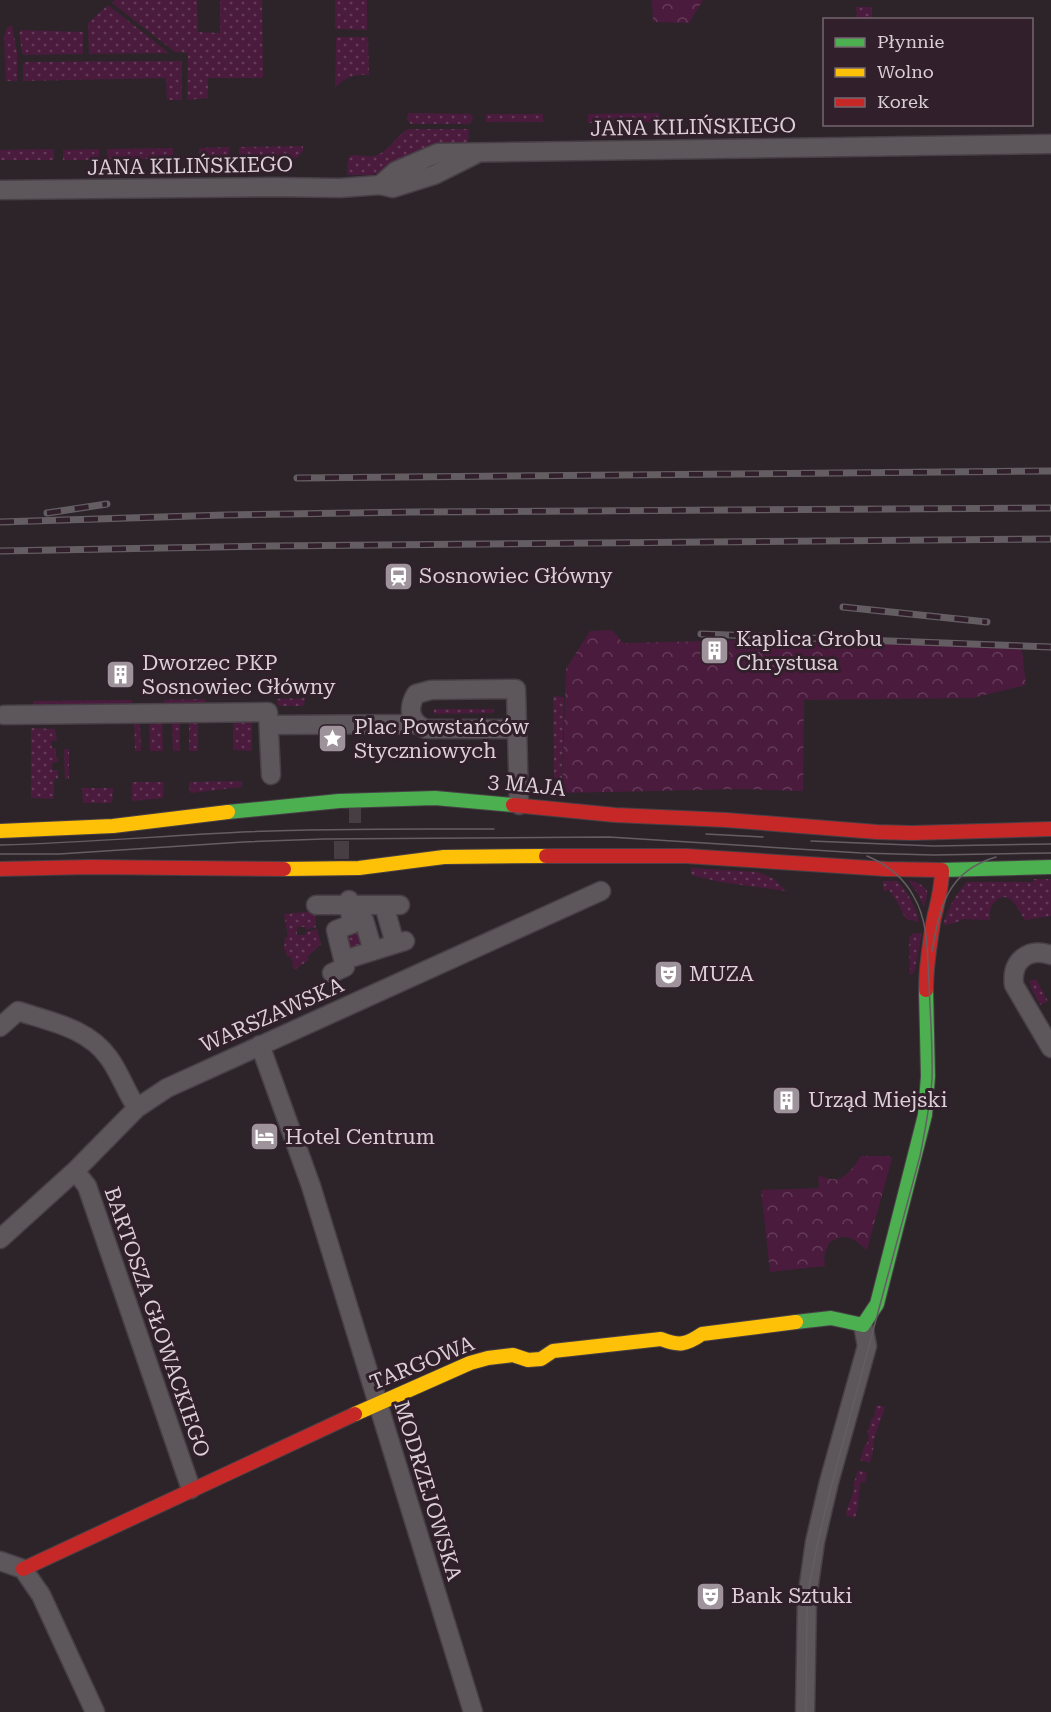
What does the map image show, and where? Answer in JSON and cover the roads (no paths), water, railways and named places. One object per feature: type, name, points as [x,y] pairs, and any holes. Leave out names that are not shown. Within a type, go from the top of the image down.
[{"type":"main road","name":"3 MAJA","points":[[0,831],[112,826],[339,801],[435,798],[574,812],[726,820],[877,832],[1051,830]]},
{"type":"main road","points":[[0,869],[347,868],[444,857],[560,855],[686,856],[877,869],[1051,867]]},
{"type":"main road","points":[[863,1324],[877,1304],[925,1115],[928,1076],[926,974],[942,870]]},
{"type":"main road","name":"TARGOWA","points":[[23,1569],[377,1403],[470,1363],[513,1355],[528,1360],[541,1359],[553,1351],[661,1339],[676,1345],[689,1343],[702,1334],[831,1318],[863,1324]]},
{"type":"street","name":"JANA KILIŃSKIEGO","points":[[0,190],[340,188],[380,185],[396,171],[438,153],[480,151],[1051,144]]},
{"type":"street","points":[[517,729],[426,729],[413,719],[410,711],[412,701],[416,694],[431,690],[516,689],[519,805]]},
{"type":"street","points":[[4,715],[268,712],[271,775]]},
{"type":"street","points":[[269,725],[417,724]]},
{"type":"street","name":"WARSZAWSKA","points":[[0,1239],[75,1171],[137,1108],[168,1088],[601,891]]},
{"type":"street","points":[[349,903],[373,951]]},
{"type":"street","points":[[316,905],[349,903],[390,908]]},
{"type":"street","points":[[390,908],[400,943],[373,951],[345,965],[336,930],[390,908]]},
{"type":"street","points":[[1051,955],[1039,952],[1026,955],[1016,965],[1013,976],[1014,985],[1051,1048]]},
{"type":"street","points":[[0,1027],[18,1011],[77,1030],[92,1039],[110,1058],[137,1108]]},
{"type":"street","name":"MODRZEJOWSKA","points":[[260,1045],[311,1186],[473,1712]]},
{"type":"street","name":"BARTOSZA GŁOWACKIEGO","points":[[75,1171],[87,1186],[191,1490]]},
{"type":"street","points":[[805,1712],[807,1598],[815,1542],[829,1482],[867,1346],[863,1324]]},
{"type":"street","points":[[0,1561],[23,1569],[41,1595],[95,1712]]},
{"type":"tunnel","points":[[349,814],[361,814]]},
{"type":"tunnel","points":[[334,850],[349,850]]},
{"type":"tram line","points":[[0,845],[274,831],[494,829]]},
{"type":"tram line","points":[[706,834],[763,837]]},
{"type":"tram line","points":[[0,854],[59,854],[323,839],[609,837],[861,853],[934,855],[1051,853]]},
{"type":"tram line","points":[[811,841],[934,846],[1051,844]]},
{"type":"tram line","points":[[806,1712],[807,1598],[817,1546],[920,1156],[932,1079],[927,950],[922,917],[914,897],[900,878],[888,867],[867,856]]},
{"type":"tram line","points":[[932,951],[938,920],[956,881],[966,871],[996,857]]},
{"type":"railway","points":[[297,478],[1051,471]]},
{"type":"railway","points":[[47,513],[107,504]]},
{"type":"railway","points":[[0,522],[413,512],[1051,508]]},
{"type":"railway","points":[[0,551],[271,546],[1051,539]]},
{"type":"railway","points":[[843,607],[987,622]]},
{"type":"railway","points":[[701,634],[1051,647]]},
{"type":"place","name":"Sosnowiec Główny","points":[[398,576]]},
{"type":"place","name":"Kaplica Grobu Chrystusa","points":[[715,651]]},
{"type":"place","name":"Dworzec PKP Sosnowiec Główny","points":[[121,675]]},
{"type":"place","name":"Plac Powstańców Styczniowych","points":[[333,739]]},
{"type":"place","name":"MUZA","points":[[668,974]]},
{"type":"place","name":"Urząd Miejski","points":[[787,1100]]},
{"type":"place","name":"Hotel Centrum","points":[[264,1137]]},
{"type":"place","name":"Bank Sztuki","points":[[710,1596]]}]
